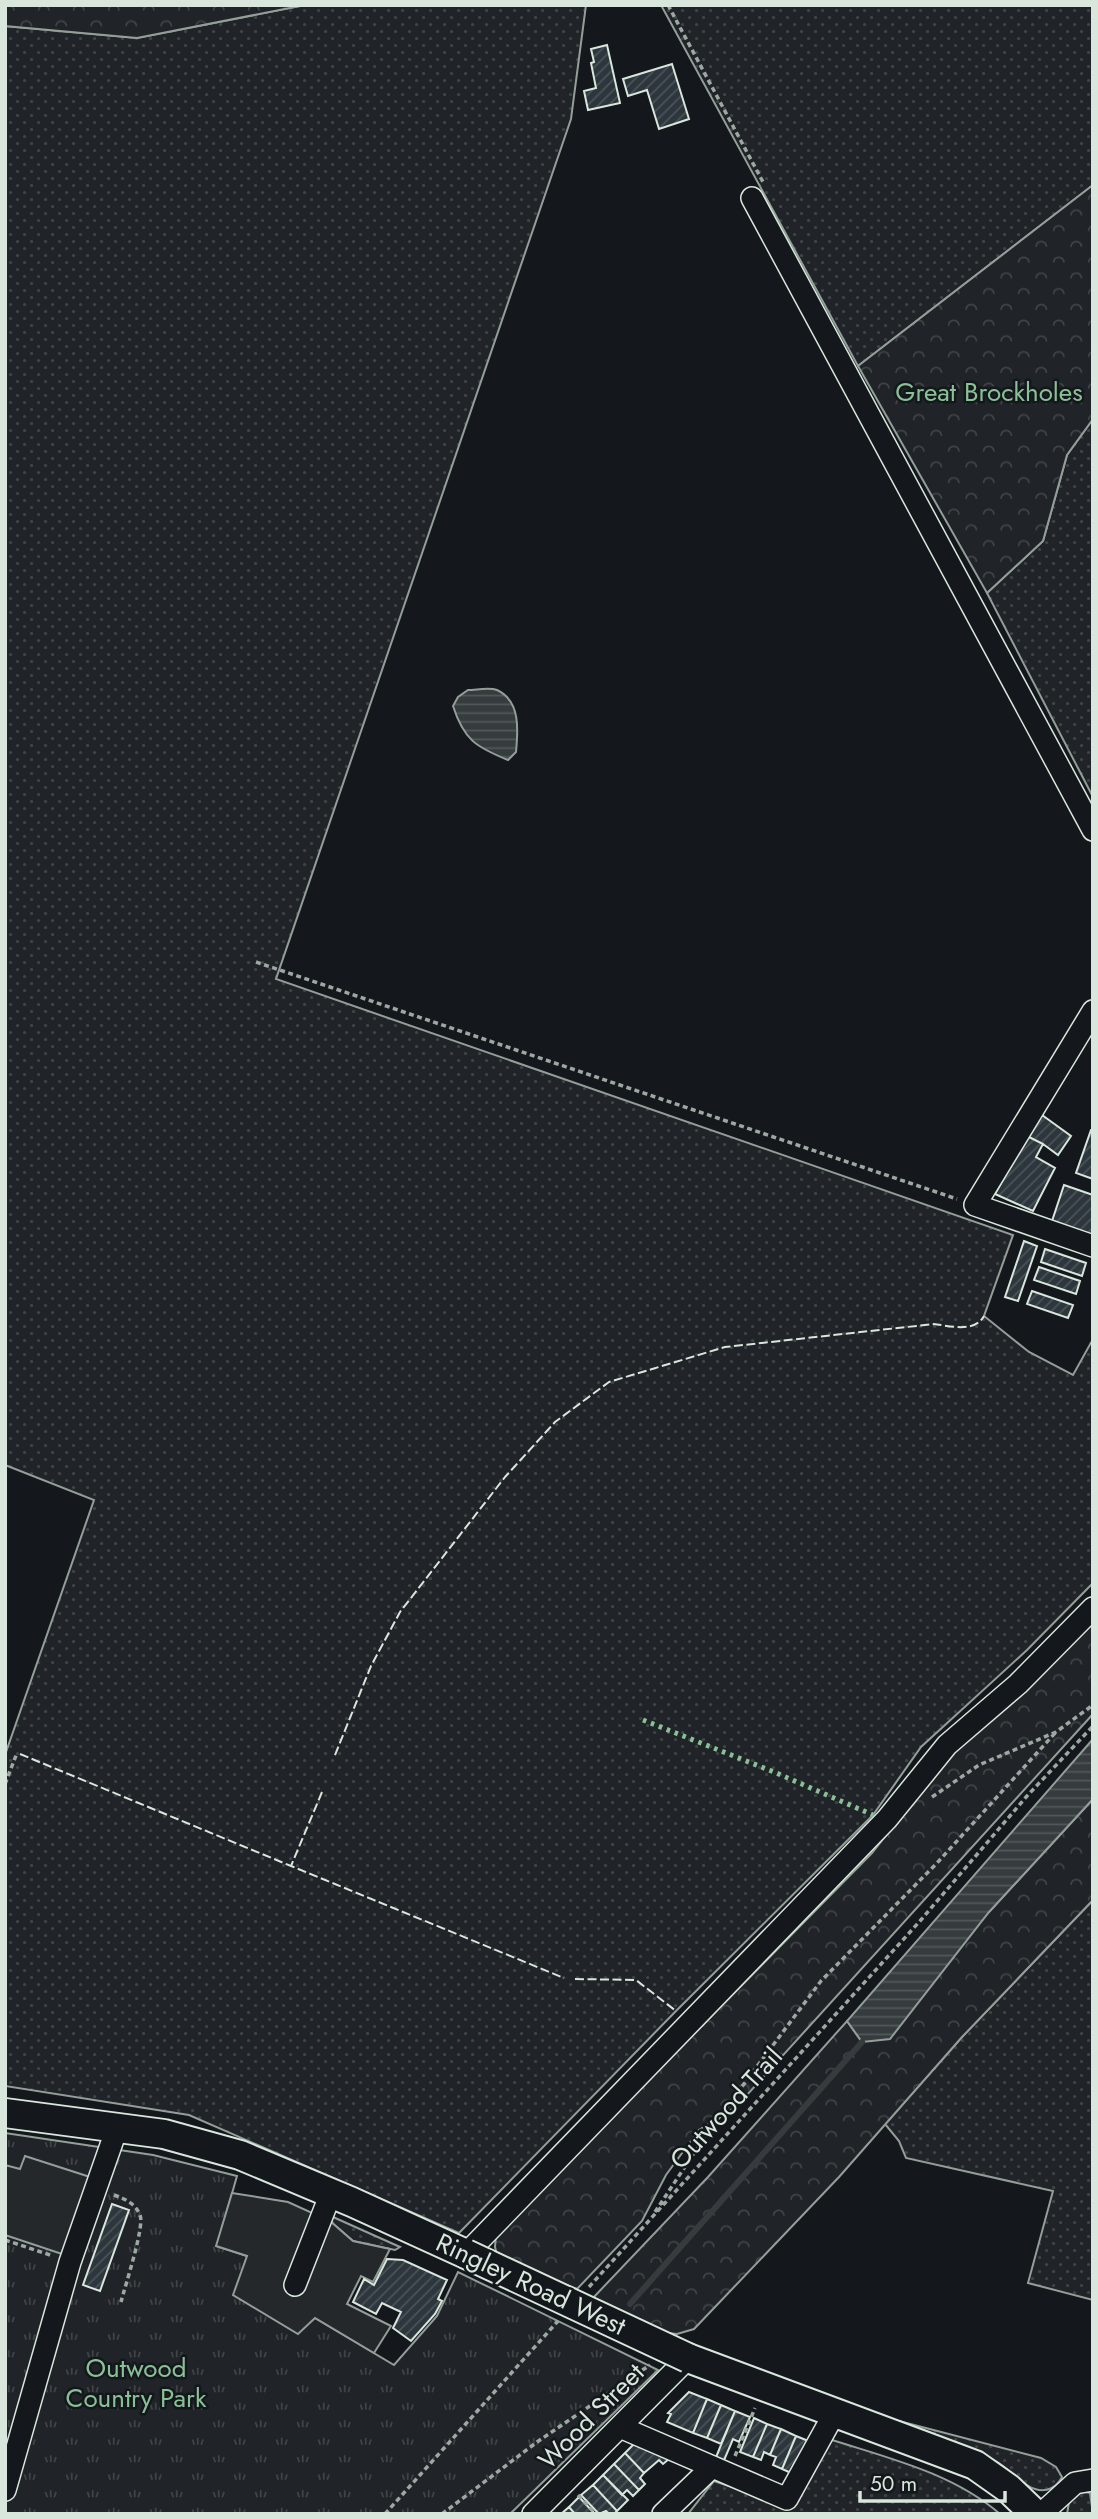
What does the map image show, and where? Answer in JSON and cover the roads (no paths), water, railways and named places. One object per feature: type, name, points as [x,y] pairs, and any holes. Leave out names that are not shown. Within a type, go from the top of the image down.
[{"type":"main road","name":"Ringley Road West","points":[[5,2113],[164,2134],[240,2155],[466,2254],[680,2354],[975,2465],[1009,2489],[1035,2514]]},
{"type":"street","points":[[752,198],[1093,830]]},
{"type":"street","points":[[1093,1012],[975,1205],[1093,1246]]},
{"type":"street","points":[[466,2254],[900,1804],[947,1745],[1018,1684],[1093,1608]]},
{"type":"street","points":[[5,2490],[70,2262],[117,2127]]},
{"type":"street","points":[[295,2285],[331,2193]]},
{"type":"street","name":"Wood Street","points":[[533,2514],[620,2427],[680,2354]]},
{"type":"street","points":[[620,2427],[787,2500],[834,2414]]},
{"type":"street","points":[[663,2514],[719,2470]]},
{"type":"street","points":[[1041,2514],[1075,2483],[1093,2480]]},
{"type":"waterway","points":[[630,2304],[862,2042]]},
{"type":"park label","name":"Great Brockholes","points":[[989,392]]},
{"type":"park label","name":"Outwood Country Park","points":[[136,2383]]}]
